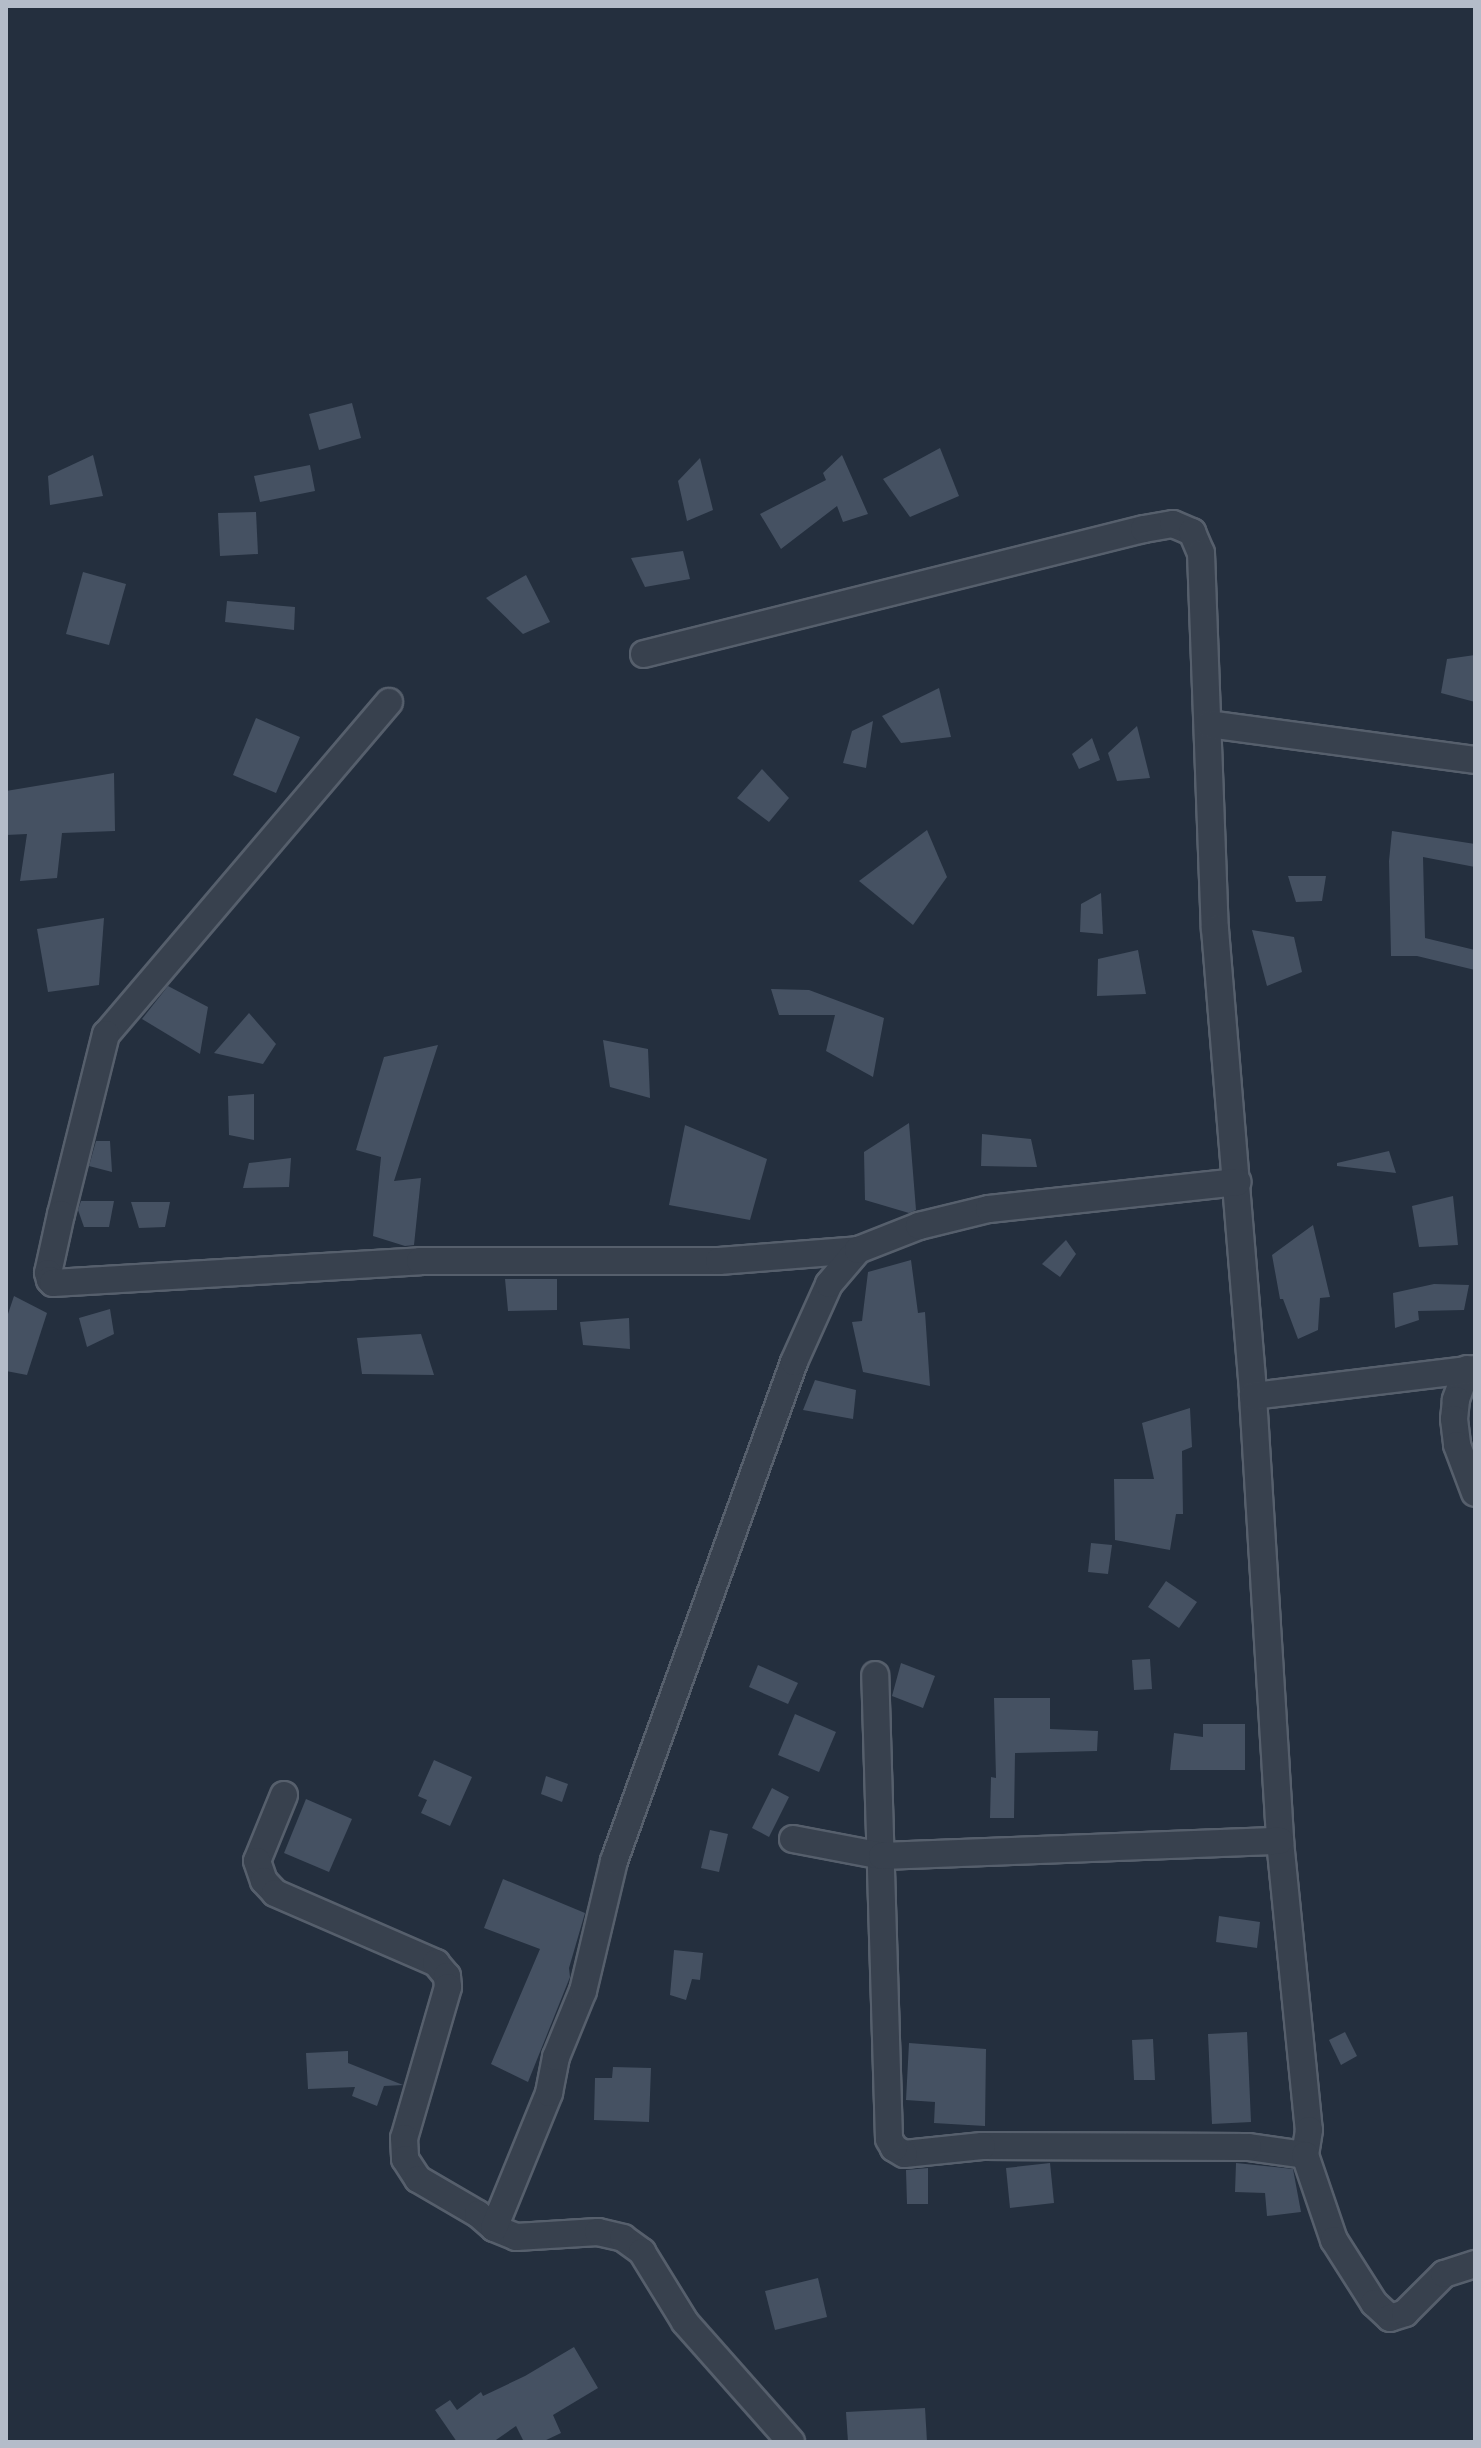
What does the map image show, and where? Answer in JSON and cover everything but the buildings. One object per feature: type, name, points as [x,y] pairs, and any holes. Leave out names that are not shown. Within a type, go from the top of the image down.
[{"type":"street","points":[[644,654],[1173,524],[1192,532],[1201,553],[1215,929],[1238,1182],[1280,1841],[1309,2130],[1305,2155],[1334,2240],[1374,2303],[1390,2318],[1405,2313],[1444,2274],[1475,2264]]},
{"type":"street","points":[[389,702],[106,1034],[48,1273],[53,1283],[420,1261],[719,1261],[858,1250],[919,1226],[989,1209],[1238,1182]]},
{"type":"street","points":[[1209,724],[1475,760]]},
{"type":"street","points":[[494,2228],[549,2093],[561,2042],[583,1991],[614,1861],[794,1362],[829,1284],[858,1250]]},
{"type":"street","points":[[1253,1396],[1471,1369]]},
{"type":"street","points":[[1471,1369],[1456,1400],[1454,1419],[1457,1445],[1475,1493]]},
{"type":"street","points":[[875,1675],[889,2139],[894,2148],[904,2154],[982,2146],[1248,2147],[1305,2155]]},
{"type":"street","points":[[284,1795],[257,1861],[264,1881],[275,1893],[436,1963],[447,1976],[448,1987],[404,2138],[405,2159],[418,2179],[478,2214],[494,2228],[516,2237],[598,2232],[623,2238],[642,2252],[685,2322],[791,2442]]},
{"type":"street","points":[[793,1839],[882,1856],[1280,1841]]}]
